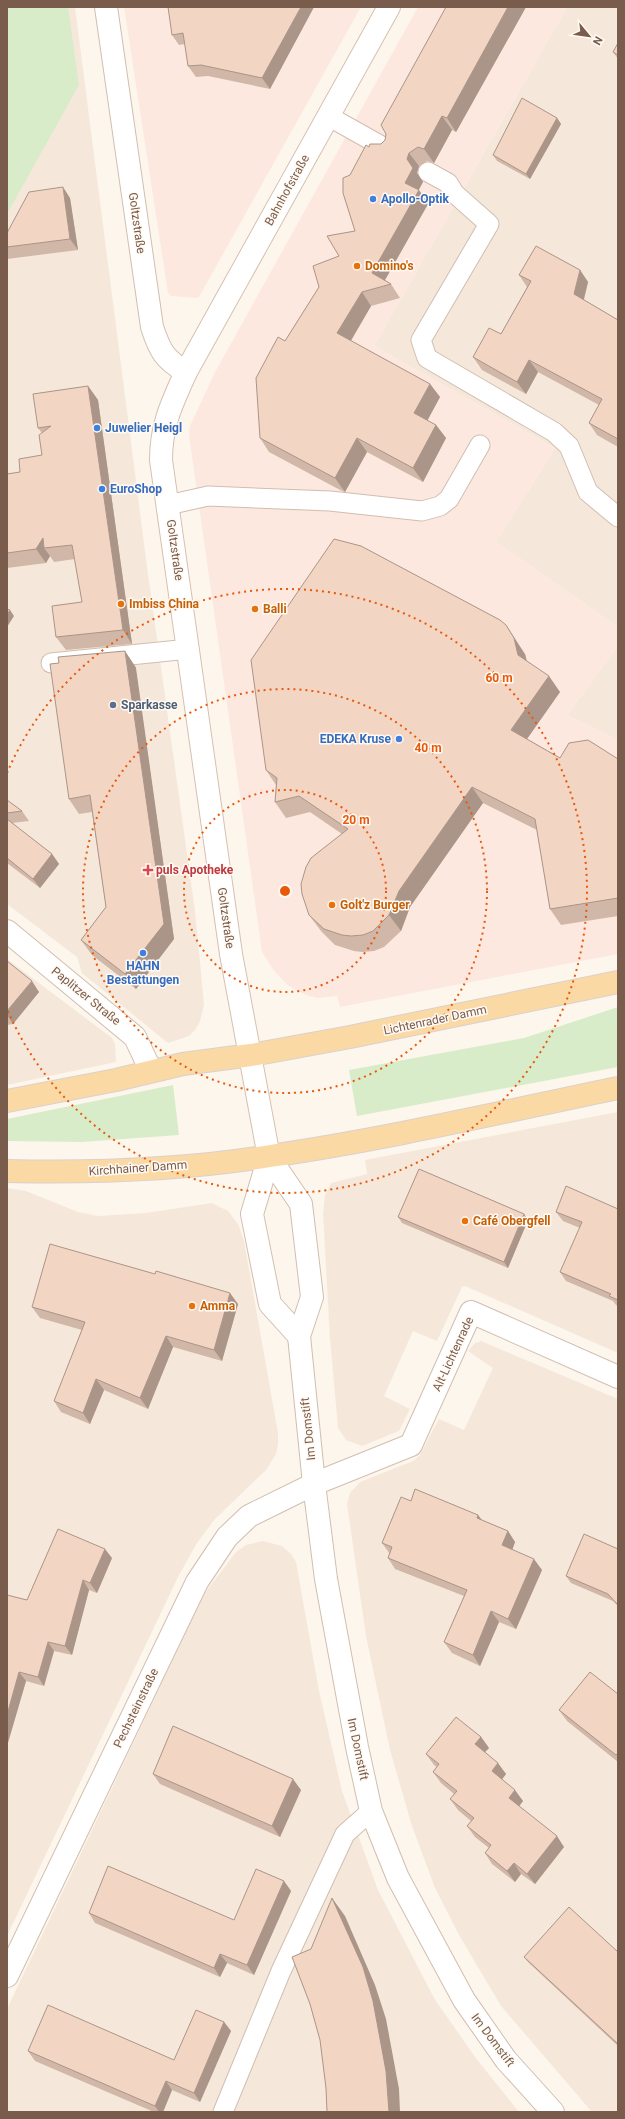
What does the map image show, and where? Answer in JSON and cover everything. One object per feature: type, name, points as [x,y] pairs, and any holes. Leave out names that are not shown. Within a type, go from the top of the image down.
[{"type":"main road","name":"Lichtenrader Damm","points":[[251,1055],[350,1037],[618,982]]},
{"type":"main road","points":[[7,1101],[183,1064],[251,1055]]},
{"type":"main road","points":[[269,1157],[362,1140],[618,1088]]},
{"type":"main road","name":"Kirchhainer Damm","points":[[7,1171],[100,1172],[269,1157]]},
{"type":"street","name":"Goltzstraße","points":[[106,7],[152,328],[160,350],[170,362],[186,372],[166,416],[161,439],[161,460],[232,954],[269,1157]]},
{"type":"street","name":"Bahnhofstraße","points":[[186,372],[389,7]]},
{"type":"street","name":"Paplitzer Straße","points":[[7,932],[135,1037],[151,1071]]},
{"type":"street","points":[[269,1157],[252,1214],[270,1304],[299,1336]]},
{"type":"street","name":"Im Domstift","points":[[269,1157],[301,1204],[312,1297],[299,1336],[314,1484],[326,1579],[357,1747],[372,1811],[398,1878],[464,2000],[506,2060],[553,2112]]},
{"type":"street","name":"Alt-Lichtenrade","points":[[314,1484],[411,1445],[471,1312],[618,1377]]},
{"type":"street","name":"Pechsteinstraße","points":[[7,1976],[197,1582],[227,1537],[249,1516],[314,1484]]},
{"type":"lane","points":[[328,116],[385,148]]},
{"type":"lane","points":[[428,172],[448,183],[454,193],[489,224],[421,340],[427,358],[554,432],[569,446],[588,492],[618,516]]},
{"type":"lane","points":[[168,505],[208,496],[330,501],[422,511],[440,506],[449,499],[480,445]]},
{"type":"lane","points":[[51,664],[189,649]]},
{"type":"lane","points":[[223,2112],[281,1971],[345,1834],[372,1811]]},
{"type":"shaded area","points":[[7,7],[75,7],[147,567],[195,911],[204,1005],[200,1021],[195,1030],[189,1036],[168,1043],[82,973],[77,957],[7,904]]},
{"type":"shaded area","points":[[124,7],[361,7],[199,297],[196,298],[171,296],[168,293]]},
{"type":"shaded area","points":[[418,7],[567,7],[374,346],[555,448],[496,542],[618,627],[618,646],[567,715],[618,740],[618,954],[340,1007],[337,996],[317,998],[306,995],[289,986],[275,972],[262,952],[189,435],[190,426],[214,374]]},
{"type":"shaded area","points":[[567,7],[618,7],[618,627],[496,542],[555,448],[374,346]]},
{"type":"shaded area","points":[[618,646],[618,740],[567,715]]},
{"type":"shaded area","points":[[7,959],[112,1038],[115,1044],[116,1062],[7,1085]]},
{"type":"shaded area","points":[[618,1112],[618,1353],[465,1286],[462,1287],[437,1341],[413,1331],[384,1396],[410,1409],[399,1431],[362,1446],[346,1440],[338,1428],[330,1338],[323,1213],[325,1195],[331,1183],[367,1174],[365,1160]]},
{"type":"shaded area","points":[[7,1188],[26,1191],[78,1212],[98,1216],[146,1213],[212,1203],[228,1211],[238,1224],[244,1241],[278,1433],[278,1444],[276,1454],[266,1470],[214,1520],[197,1543],[178,1577],[7,1936]]},
{"type":"shaded area","points":[[481,1341],[618,1399],[618,2112],[592,2112],[501,2006],[459,1935],[435,1888],[412,1826],[390,1750],[366,1636],[347,1504],[350,1493],[360,1482],[413,1461],[419,1456],[439,1419],[464,1430],[493,1368],[468,1351],[475,1343]]},
{"type":"shaded area","points":[[263,1541],[282,1546],[291,1554],[296,1562],[319,1691],[342,1791],[378,1890],[434,1998],[475,2057],[519,2112],[7,2112],[7,2009],[204,1594],[236,1552],[246,1545]]},
{"type":"green space","points":[[7,7],[68,7],[79,85],[7,214]]},
{"type":"green space","points":[[618,1007],[618,1067],[357,1116],[349,1070],[524,1038]]},
{"type":"green space","points":[[173,1085],[179,1135],[82,1142],[7,1141],[7,1119]]},
{"type":"building","points":[[168,7],[301,7],[262,78],[201,65],[188,66],[183,33],[172,35]]},
{"type":"building","points":[[446,7],[508,7],[447,118],[442,116],[424,149],[418,147],[409,153],[407,159],[413,168],[405,183],[419,190],[372,273],[391,284],[362,292],[337,333],[430,384],[414,413],[436,425],[413,468],[357,438],[335,478],[260,438],[256,378],[278,337],[285,341],[319,287],[313,266],[339,256],[327,236],[355,231],[343,193],[343,178],[350,175],[366,145],[369,147],[370,144],[381,144],[385,140],[386,134],[381,125]]},
{"type":"building","points":[[618,43],[618,55],[613,52]]},
{"type":"building","points":[[522,98],[557,118],[526,174],[493,155]]},
{"type":"building","points":[[63,187],[70,239],[7,247],[7,233],[29,192]]},
{"type":"building","points":[[536,246],[580,270],[574,294],[618,320],[618,439],[589,423],[602,399],[529,360],[517,382],[473,357],[489,328],[501,334],[531,281],[519,275]]},
{"type":"building","points":[[88,386],[123,630],[56,637],[52,606],[82,602],[72,545],[44,548],[43,538],[36,549],[7,553],[7,474],[20,472],[19,459],[42,455],[39,435],[51,426],[38,428],[33,394]]},
{"type":"building","name":"EDEKA Kruse","points":[[334,539],[361,546],[500,620],[506,625],[514,638],[518,655],[549,676],[511,730],[560,758],[569,743],[588,740],[618,759],[618,898],[550,909],[535,819],[472,787],[399,891],[389,915],[373,931],[363,935],[342,935],[324,929],[309,915],[302,894],[301,884],[306,867],[311,858],[348,829],[299,796],[275,802],[277,778],[266,770],[251,660]]},
{"type":"building","points":[[125,651],[164,924],[125,974],[81,940],[106,907],[90,795],[69,799],[50,664],[59,663],[58,657]]},
{"type":"building","points":[[7,800],[22,811],[7,813]]},
{"type":"building","points":[[7,819],[52,854],[33,879],[7,858]]},
{"type":"building","points":[[7,961],[32,981],[7,1011]]},
{"type":"building","name":"Café Obergfell","points":[[419,1169],[524,1214],[504,1262],[398,1217]]},
{"type":"building","points":[[566,1186],[618,1209],[618,1300],[609,1296],[611,1294],[560,1272],[582,1222],[556,1212]]},
{"type":"building","points":[[50,1244],[155,1274],[156,1271],[230,1293],[214,1350],[166,1336],[140,1398],[96,1379],[83,1413],[54,1401],[85,1322],[32,1307]]},
{"type":"building","points":[[415,1489],[478,1515],[477,1518],[508,1531],[502,1545],[534,1559],[508,1619],[491,1611],[473,1655],[444,1642],[467,1590],[388,1558],[392,1547],[382,1543],[401,1497],[411,1501]]},
{"type":"building","points":[[58,1529],[105,1549],[90,1583],[83,1580],[65,1646],[48,1642],[38,1677],[19,1672],[7,1715],[7,1595],[27,1600]]},
{"type":"building","points":[[584,1534],[618,1549],[618,1605],[608,1594],[566,1576]]},
{"type":"building","points":[[590,1672],[618,1694],[618,1753],[616,1755],[559,1710]]},
{"type":"building","points":[[456,1717],[481,1737],[475,1744],[498,1763],[492,1771],[515,1790],[509,1798],[557,1836],[527,1874],[514,1863],[507,1871],[485,1853],[491,1845],[467,1826],[474,1818],[450,1799],[457,1791],[433,1772],[439,1764],[426,1754]]},
{"type":"building","points":[[173,1726],[293,1779],[272,1826],[153,1774]]},
{"type":"building","points":[[108,1866],[234,1920],[256,1869],[284,1881],[247,1965],[220,1954],[214,1968],[89,1913]]},
{"type":"building","points":[[332,1898],[363,1967],[373,2001],[386,2071],[389,2112],[327,2112],[326,2088],[320,2040],[310,2004],[292,1957],[311,1949]]},
{"type":"building","points":[[569,1907],[618,1952],[618,2044],[524,1957]]},
{"type":"building","points":[[48,2005],[174,2060],[196,2010],[224,2022],[194,2093],[166,2081],[155,2106],[28,2051]]},
{"type":"place","name":"Apollo-Optik","points":[[373,199]]},
{"type":"place","name":"Domino's","points":[[357,266]]},
{"type":"place","name":"Juwelier Heigl","points":[[97,428]]},
{"type":"place","name":"EuroShop","points":[[102,489]]},
{"type":"place","name":"Imbiss China","points":[[121,604]]},
{"type":"place","name":"Balli","points":[[255,609]]},
{"type":"place","name":"Sparkasse","points":[[113,705]]},
{"type":"place","name":"EDEKA Kruse","points":[[399,739]]},
{"type":"place","name":"puls Apotheke","points":[[148,870]]},
{"type":"place","name":"Golt'z Burger","points":[[332,905]]},
{"type":"place","name":"HAHN Bestattungen","points":[[143,953]]},
{"type":"place","name":"Café Obergfell","points":[[465,1221]]},
{"type":"place","name":"Amma","points":[[192,1306]]}]
